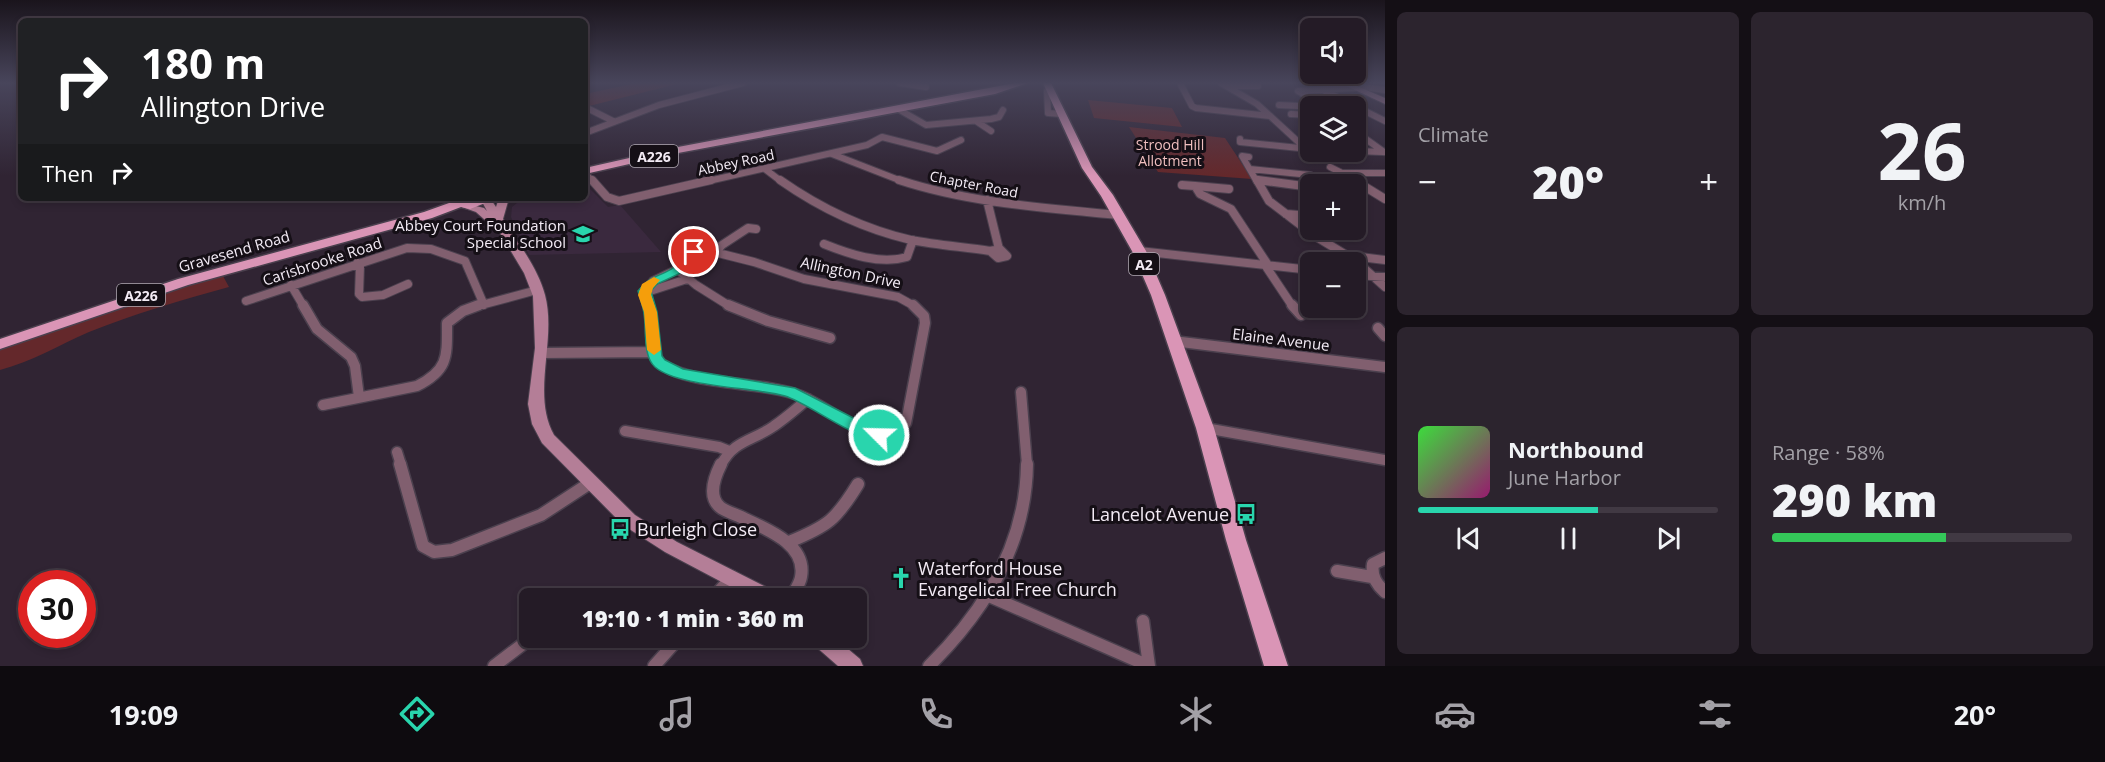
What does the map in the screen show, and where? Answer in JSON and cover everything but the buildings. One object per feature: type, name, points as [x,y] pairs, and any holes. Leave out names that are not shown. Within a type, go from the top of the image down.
[{"type":"main road","name":"A226","points":[[588,171],[678,150],[876,114]]},
{"type":"main road","name":"A2","points":[[1062,114],[1088,168],[1107,195]]},
{"type":"main road","name":"A2","points":[[1071,114],[1107,195],[1139,251],[1158,295],[1205,428],[1236,540],[1276,666]]},
{"type":"main road","points":[[1074,140],[1076,134],[1071,123],[1076,122]]},
{"type":"main road","name":"Gravesend Road","points":[[0,344],[183,282],[476,201]]},
{"type":"main road","points":[[480,201],[480,210],[489,218],[497,220]]},
{"type":"main road","points":[[481,201],[497,220],[530,273],[537,290],[541,312],[542,353],[536,400],[540,424],[552,444],[629,520],[647,533],[751,588]]},
{"type":"main road","points":[[497,220],[503,201]]},
{"type":"main road","points":[[832,648],[850,665]]},
{"type":"street","points":[[599,114],[613,121]]},
{"type":"street","points":[[588,132],[633,114]]},
{"type":"street","points":[[906,114],[926,125],[976,121],[999,117],[1001,114]]},
{"type":"street","points":[[1246,114],[1270,116]]},
{"type":"street","points":[[1267,114],[1300,141]]},
{"type":"street","points":[[1371,114],[1385,121]]},
{"type":"street","points":[[976,121],[991,131]]},
{"type":"street","name":"Abbey Road","points":[[588,175],[607,197],[619,201],[831,154],[867,145],[878,139],[887,138],[937,151],[961,140]]},
{"type":"street","points":[[1240,139],[1240,142],[1300,148]]},
{"type":"street","points":[[1366,140],[1385,152]]},
{"type":"street","points":[[1366,151],[1385,152]]},
{"type":"street","name":"Chapter Road","points":[[831,154],[901,181],[987,200],[1060,211],[1118,215]]},
{"type":"street","points":[[1244,155],[1269,201],[1342,252]]},
{"type":"street","points":[[1330,167],[1385,198]]},
{"type":"street","points":[[765,169],[788,188],[836,214],[913,240],[995,250],[987,200]]},
{"type":"street","points":[[1250,169],[1300,174]]},
{"type":"street","points":[[1342,173],[1385,173]]},
{"type":"street","points":[[1256,180],[1300,186]]},
{"type":"street","points":[[1182,185],[1218,186],[1229,189]]},
{"type":"street","points":[[1195,186],[1200,194],[1231,209],[1295,310],[1300,314]]},
{"type":"street","points":[[1286,214],[1300,215]]},
{"type":"street","points":[[716,252],[722,245],[749,228]]},
{"type":"street","points":[[824,244],[839,254],[902,260],[907,257],[913,240]]},
{"type":"street","name":"Carisbrooke Road","points":[[246,301],[357,263],[414,248],[431,249],[465,261],[484,305]]},
{"type":"street","name":"Allington Drive","points":[[644,293],[653,281],[678,270],[693,253],[702,250],[754,262],[804,279],[896,296],[911,302],[923,314],[925,326],[906,423],[900,431],[888,435],[869,432],[808,399],[780,390],[676,372],[660,363],[655,352]]},
{"type":"street","points":[[1139,251],[1300,269]]},
{"type":"street","points":[[1366,258],[1385,260]]},
{"type":"street","points":[[357,263],[360,266],[359,294],[362,297],[382,295],[408,284]]},
{"type":"street","points":[[678,270],[702,292],[730,308],[758,319],[830,338]]},
{"type":"street","points":[[1366,272],[1385,287]]},
{"type":"street","points":[[1366,276],[1385,277]]},
{"type":"street","points":[[542,353],[655,352],[651,312],[644,293],[687,279]]},
{"type":"street","points":[[291,285],[317,329],[351,357],[355,366],[359,398]]},
{"type":"street","points":[[323,405],[417,386],[436,376],[446,362],[447,323],[458,313],[537,290]]},
{"type":"street","points":[[1378,328],[1385,336]]},
{"type":"street","name":"Elaine Avenue","points":[[1173,340],[1385,367]]},
{"type":"street","points":[[929,666],[969,623],[989,596],[1017,533],[1025,505],[1028,477],[1027,429],[1021,392]]},
{"type":"street","points":[[799,588],[803,578],[800,557],[789,542],[716,504],[713,495],[714,481],[722,460],[729,451],[748,438],[772,428],[808,399]]},
{"type":"street","points":[[1205,428],[1385,460]]},
{"type":"street","points":[[625,431],[719,447],[729,451]]},
{"type":"street","points":[[398,452],[423,546],[435,553],[452,550],[541,515],[590,483]]},
{"type":"street","points":[[789,542],[825,528],[835,521],[858,484]]},
{"type":"street","points":[[1372,577],[1373,564],[1385,558]]},
{"type":"street","points":[[1337,571],[1372,577],[1385,592]]},
{"type":"street","points":[[722,588],[732,577]]},
{"type":"street","points":[[989,596],[1149,666]]},
{"type":"street","points":[[1143,621],[1149,666]]},
{"type":"street","points":[[494,666],[519,647]]},
{"type":"street","points":[[654,666],[670,648]]},
{"type":"shaded area","name":"Abbey Court Foundation Special School","points":[[588,187],[608,207],[620,205],[661,252],[529,255],[511,217],[512,207],[520,201],[588,201]]},
{"type":"green space","points":[[1093,114],[1175,114],[1182,127],[1094,118]]},
{"type":"green space","name":"Strood Hill Allotment","points":[[1129,127],[1225,138],[1252,179],[1158,172]]},
{"type":"green space","points":[[223,276],[229,287],[123,319],[23,363],[0,370],[0,349],[184,286]]},
{"type":"slow traffic","points":[[654,280],[647,286],[644,295],[651,312],[654,350]]},
{"type":"place","name":"Abbey Court Foundation Special School","points":[[583,234]]},
{"type":"place","name":"Lancelot Avenue","points":[[1246,514]]},
{"type":"place","name":"Burleigh Close","points":[[620,529]]},
{"type":"place","name":"Waterford House Evangelical Free Church","points":[[901,578]]},
{"type":"route","points":[[694,252],[681,268],[653,281],[644,291],[651,312],[657,361],[666,368],[679,373],[790,392],[866,431],[879,435]]}]
